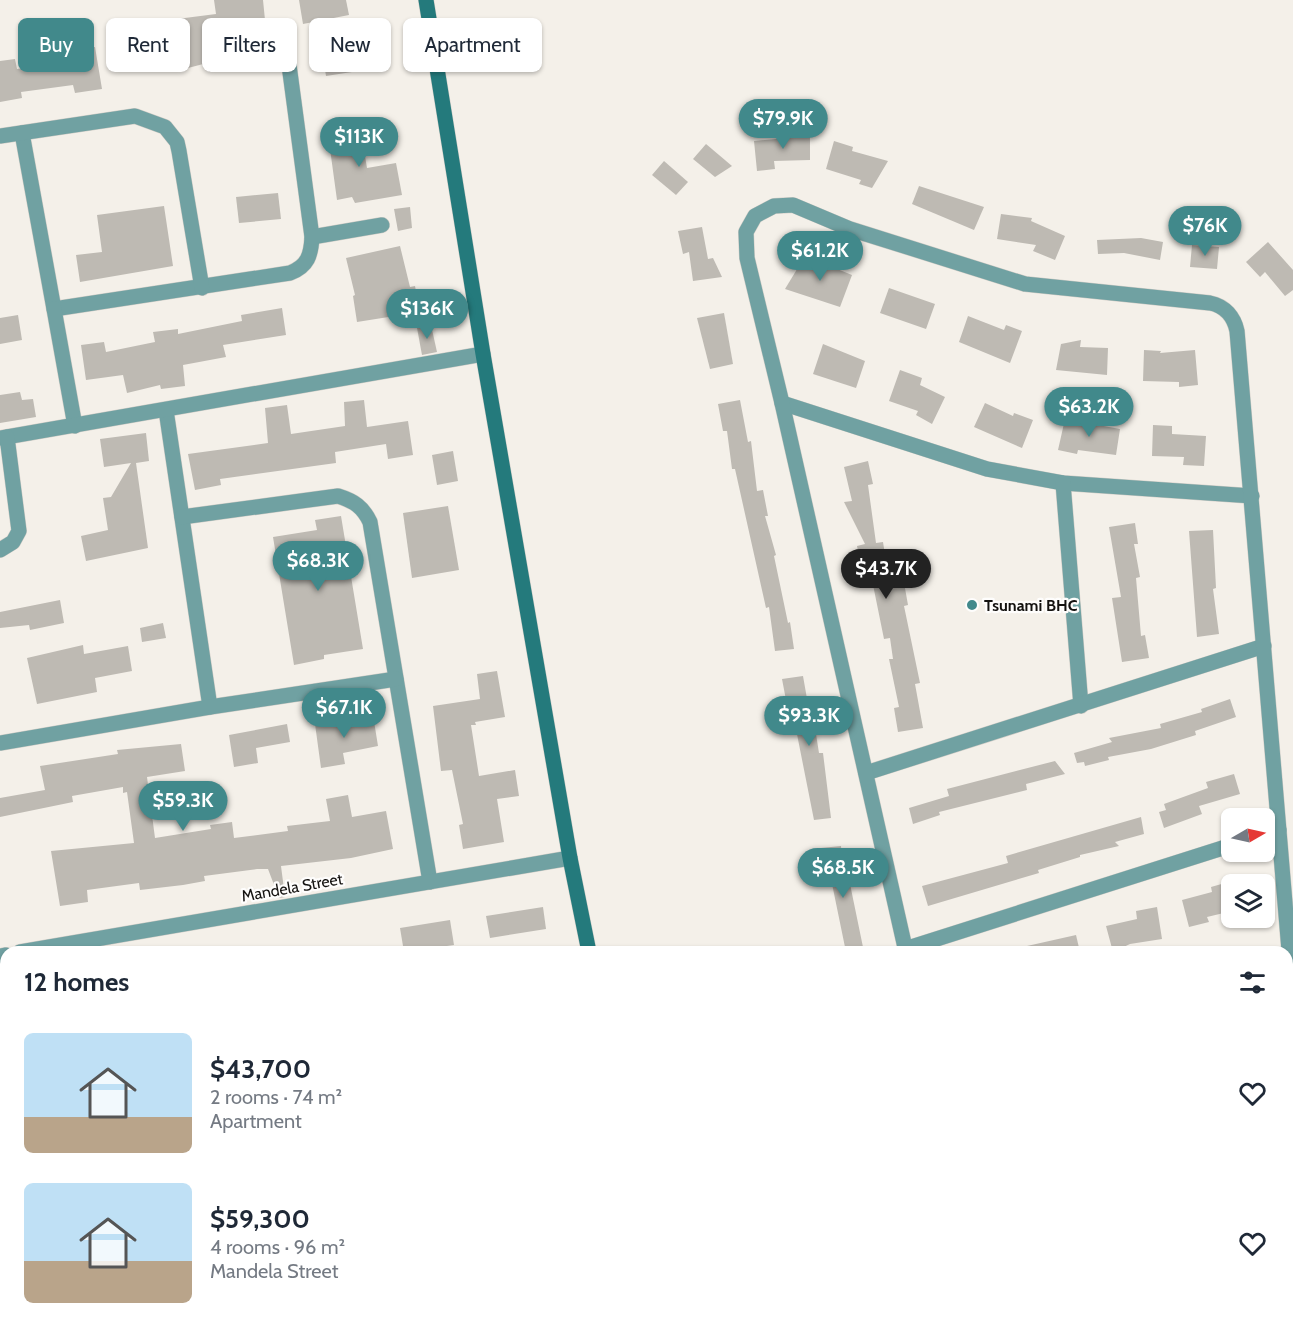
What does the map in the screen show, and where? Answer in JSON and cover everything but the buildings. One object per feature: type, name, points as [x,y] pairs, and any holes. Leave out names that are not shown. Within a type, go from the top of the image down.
[{"type":"main road","points":[[425,3],[585,946]]},
{"type":"street","points":[[54,309],[202,288],[301,268],[312,250],[312,237],[290,72]]},
{"type":"street","points":[[0,136],[135,116],[165,127],[177,142],[202,288]]},
{"type":"street","points":[[22,133],[75,426]]},
{"type":"street","points":[[905,946],[747,258],[746,232],[755,216],[764,209],[786,204],[806,208],[850,229],[1018,282],[1210,303],[1224,309],[1232,317],[1237,331],[1264,646],[1271,808]]},
{"type":"street","points":[[312,237],[382,225]]},
{"type":"street","points":[[0,550],[13,542],[19,531],[3,438],[483,354]]},
{"type":"street","points":[[782,403],[965,463],[1063,483],[1252,496]]},
{"type":"street","points":[[166,410],[210,707]]},
{"type":"street","points":[[1063,483],[1081,706]]},
{"type":"street","points":[[182,517],[329,497],[345,498],[360,506],[370,522],[430,882]]},
{"type":"street","points":[[866,773],[1264,646]]},
{"type":"street","points":[[0,743],[210,707],[396,679]]},
{"type":"street","points":[[921,946],[1221,849]]},
{"type":"street","points":[[1275,856],[1286,946]]},
{"type":"street","name":"Mandela Street","points":[[55,946],[570,858]]},
{"type":"place","name":"Tsunami BHC","points":[[972,605]]}]
